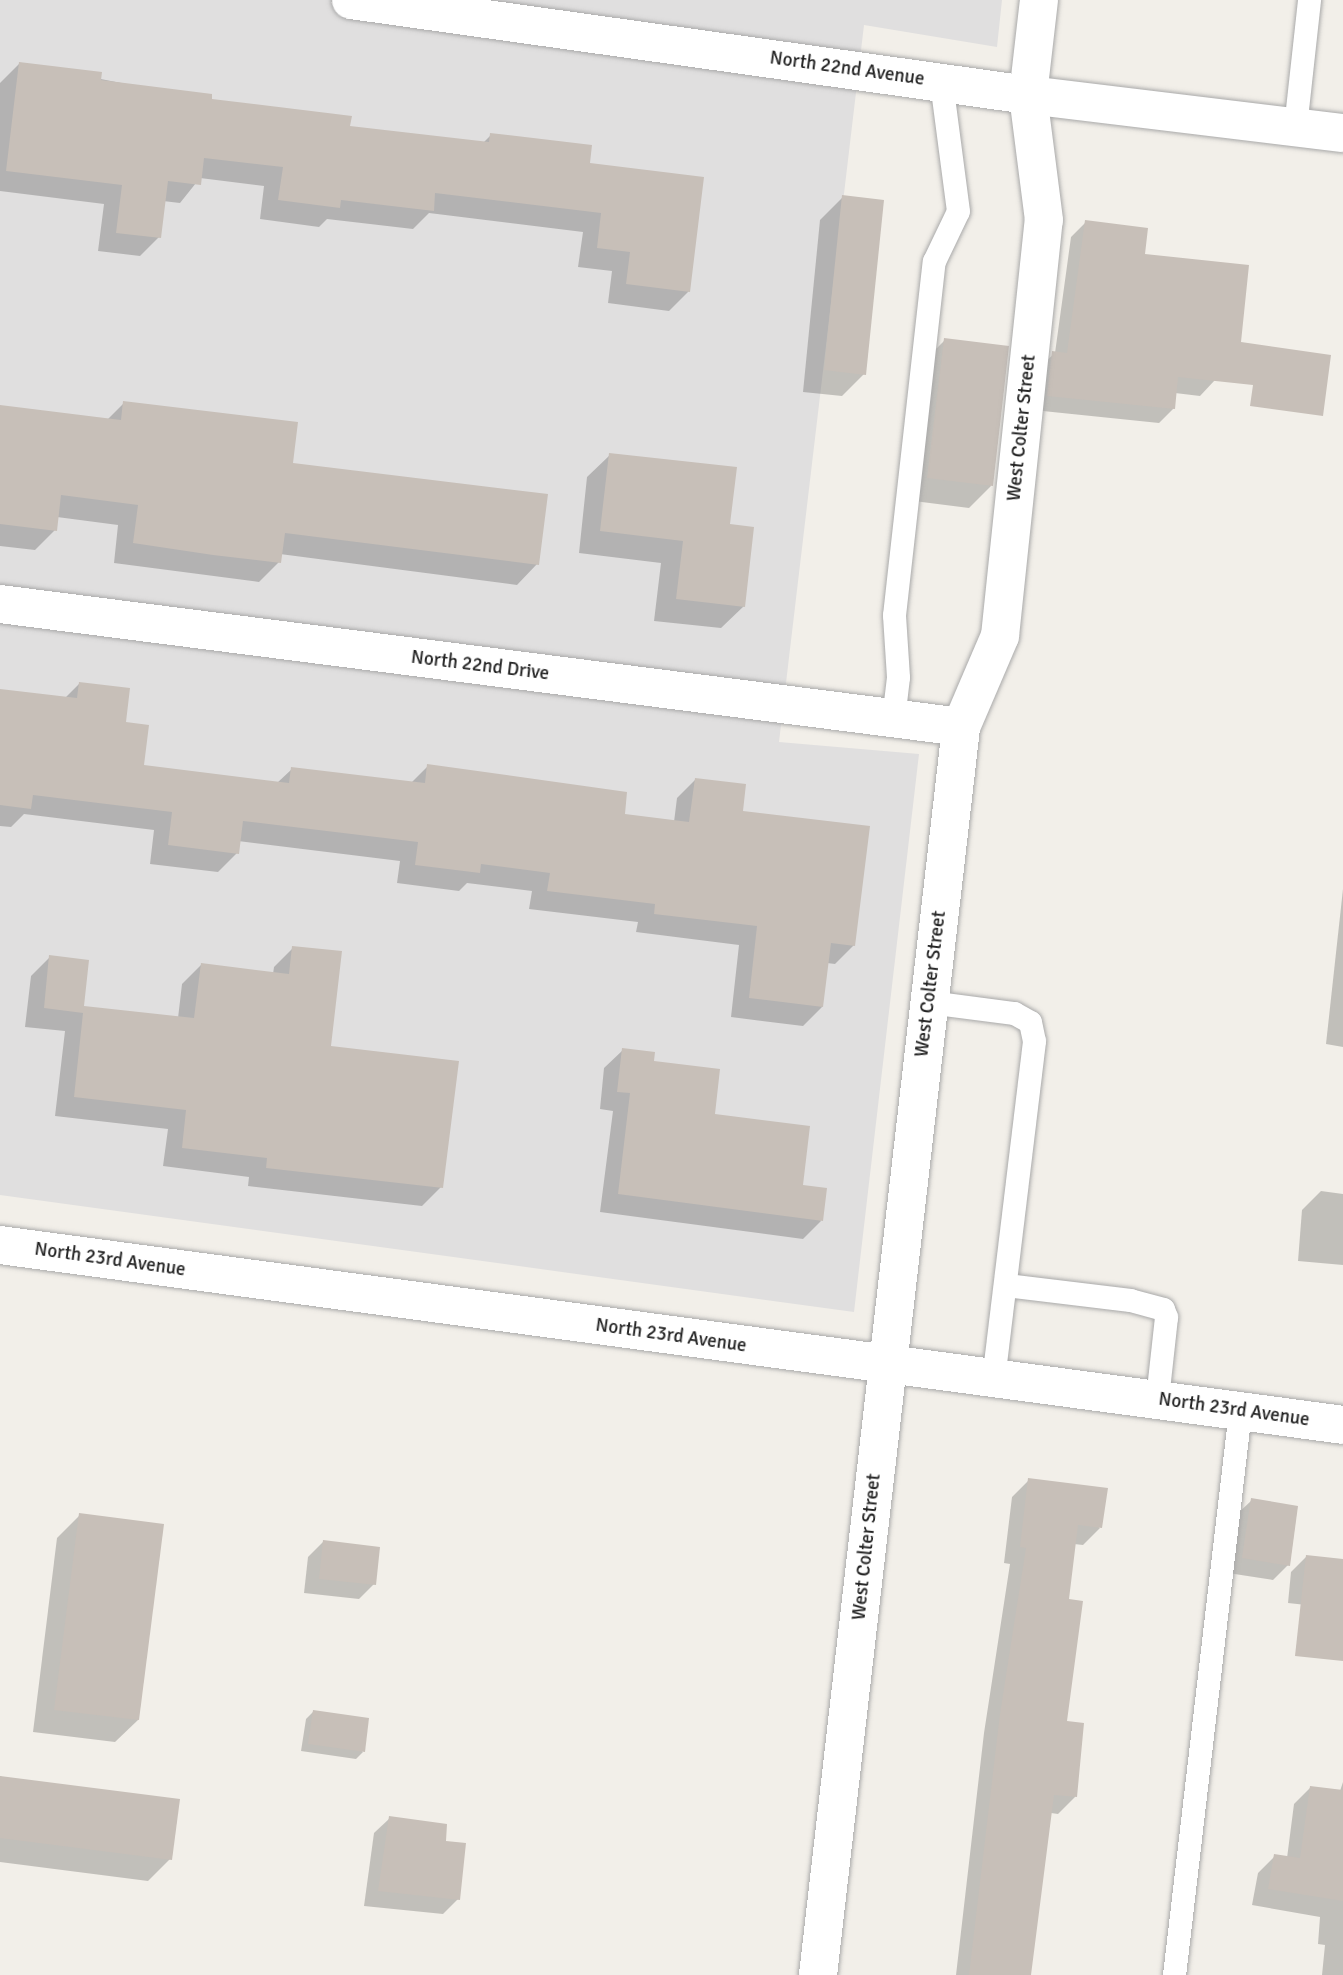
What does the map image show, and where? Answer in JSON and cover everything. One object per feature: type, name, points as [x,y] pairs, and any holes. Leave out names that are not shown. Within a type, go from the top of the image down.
[{"type":"street","name":"North 22nd Avenue","points":[[351,0],[1028,95],[1343,133]]},
{"type":"street","name":"West Colter Street","points":[[818,1975],[961,727],[1000,636],[1044,220],[1028,95],[1039,0]]},
{"type":"street","name":"North 22nd Drive","points":[[0,604],[961,727]]},
{"type":"street","name":"North 23rd Avenue","points":[[0,1245],[1343,1426]]},
{"type":"lane","points":[[1295,127],[1310,0]]},
{"type":"lane","points":[[893,719],[898,677],[894,615],[934,261],[958,211],[941,82]]},
{"type":"lane","points":[[929,1002],[985,1007],[1014,1013],[1030,1022],[1034,1041],[993,1378]]},
{"type":"lane","points":[[1006,1285],[1129,1300],[1163,1309],[1166,1317],[1157,1399]]},
{"type":"lane","points":[[1174,1975],[1240,1410]]},
{"type":"shaded area","points":[[0,0],[1002,0],[997,47],[864,25],[779,742],[919,754],[854,1312],[0,1195]]},
{"type":"building","points":[[19,62],[102,72],[101,80],[212,94],[212,99],[352,116],[350,126],[489,142],[490,133],[592,145],[590,163],[704,177],[690,292],[626,284],[630,252],[597,248],[601,213],[435,193],[434,211],[341,200],[340,208],[278,200],[283,167],[204,158],[201,185],[168,181],[161,238],[116,233],[122,185],[6,171]]},
{"type":"building","points":[[842,195],[884,200],[866,375],[824,370]]},
{"type":"building","points":[[1085,220],[1148,228],[1145,254],[1249,265],[1241,342],[1331,355],[1323,416],[1250,406],[1253,385],[1178,377],[1175,409],[1047,396],[1052,351],[1067,353]]},
{"type":"building","points":[[944,338],[1009,346],[993,486],[927,478]]},
{"type":"building","points":[[123,401],[298,422],[293,463],[548,494],[539,565],[285,533],[281,563],[213,555],[133,543],[138,505],[61,495],[57,531],[0,524],[0,405],[121,420]]},
{"type":"building","points":[[609,453],[737,467],[730,524],[754,527],[745,607],[676,599],[683,541],[600,531]]},
{"type":"building","points":[[79,682],[130,688],[126,722],[149,725],[144,765],[289,783],[291,767],[425,783],[427,764],[627,792],[625,814],[689,822],[695,778],[746,784],[743,811],[870,826],[855,946],[831,943],[823,1007],[749,998],[757,926],[654,914],[655,904],[547,891],[550,873],[481,864],[480,873],[415,865],[418,842],[243,821],[239,854],[168,845],[172,812],[33,795],[31,809],[0,805],[0,689],[77,698]]},
{"type":"building","points":[[292,946],[342,951],[331,1046],[459,1061],[443,1188],[266,1168],[267,1158],[182,1148],[186,1110],[74,1097],[83,1013],[44,1008],[49,955],[89,960],[84,1006],[194,1018],[201,963],[289,974]]},
{"type":"building","points":[[622,1048],[655,1052],[654,1061],[720,1069],[715,1114],[810,1126],[803,1185],[827,1188],[823,1221],[618,1194],[630,1093],[617,1092]]},
{"type":"building","points":[[1028,1478],[1108,1488],[1102,1528],[1078,1525],[1069,1599],[1083,1601],[1067,1721],[1084,1723],[1077,1797],[1054,1795],[1031,1975],[969,1975],[1000,1714],[1026,1548],[1020,1547]]},
{"type":"building","points":[[1251,1498],[1298,1506],[1290,1566],[1242,1558]]},
{"type":"building","points":[[79,1513],[164,1524],[139,1720],[54,1710]]},
{"type":"building","points":[[323,1540],[380,1547],[376,1585],[319,1579]]},
{"type":"building","points":[[1306,1555],[1343,1559],[1343,1661],[1295,1656]]},
{"type":"building","points":[[313,1710],[369,1718],[365,1752],[308,1744]]},
{"type":"building","points":[[0,1776],[180,1799],[172,1860],[0,1838]]},
{"type":"building","points":[[1310,1786],[1343,1790],[1343,1901],[1268,1889],[1274,1854],[1300,1858]]},
{"type":"building","points":[[389,1816],[447,1824],[446,1841],[466,1843],[460,1900],[378,1891]]}]
